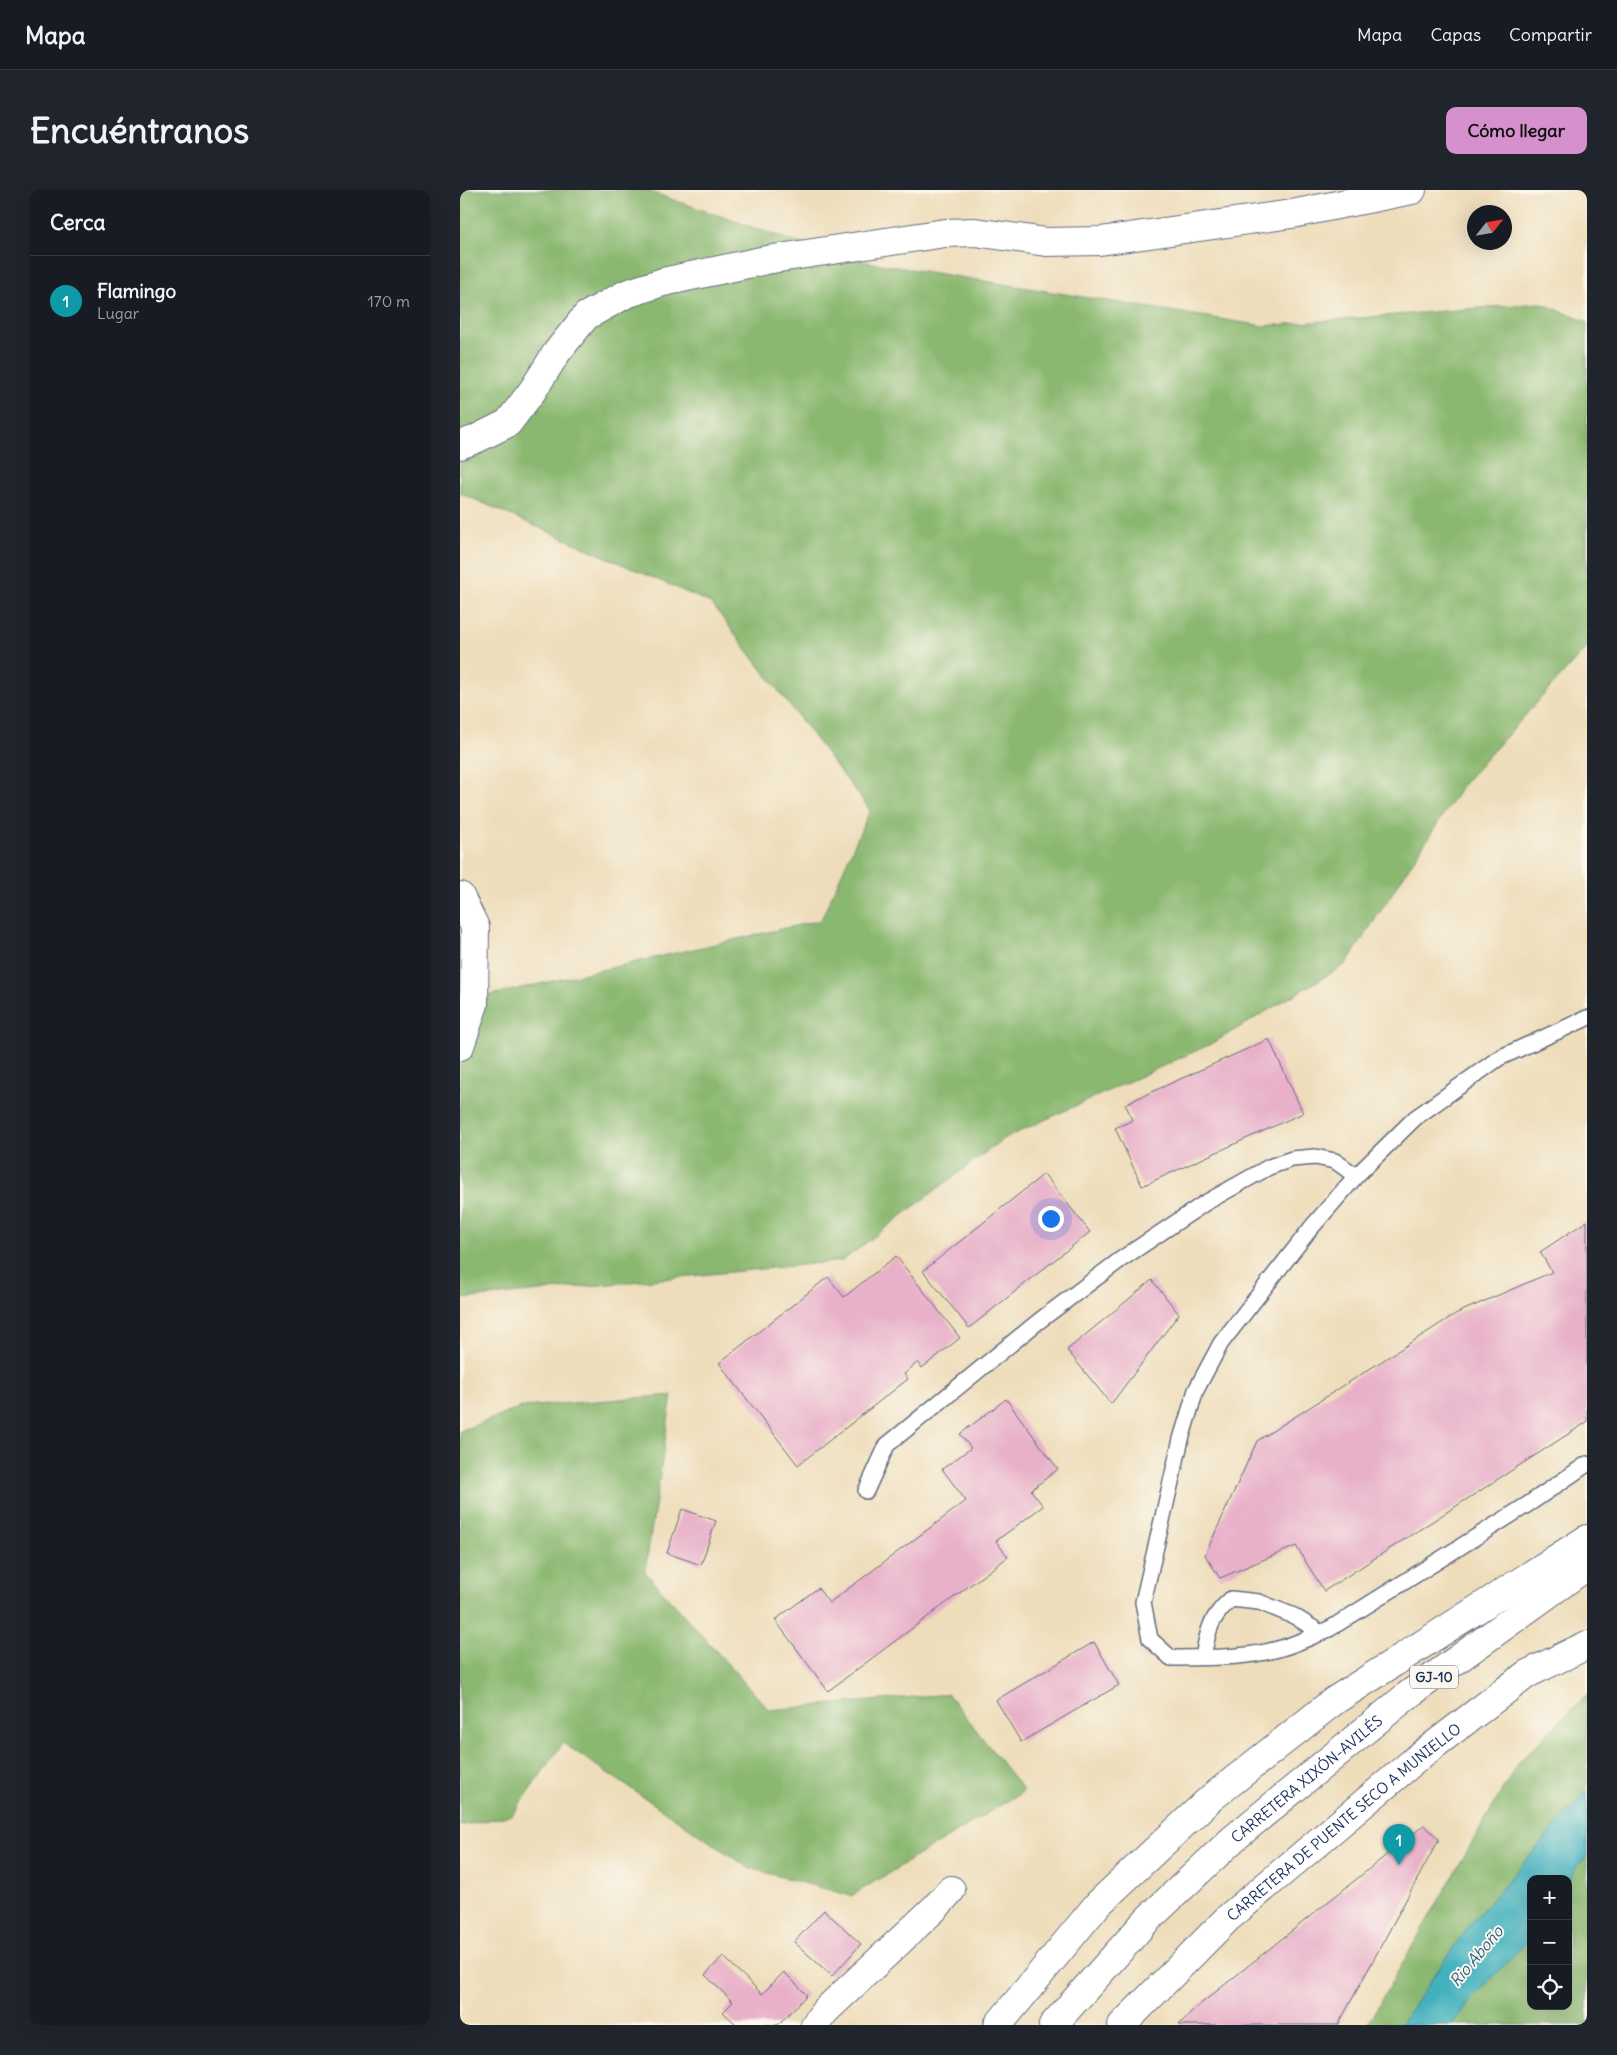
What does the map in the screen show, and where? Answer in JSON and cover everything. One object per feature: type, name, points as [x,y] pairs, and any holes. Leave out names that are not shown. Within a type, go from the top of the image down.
[{"type":"main road","points":[[460,445],[508,423],[533,390],[556,352],[586,316],[626,294],[663,282],[766,260],[945,233],[975,232],[1046,242],[1100,241],[1292,214],[1412,190]]},
{"type":"main road","points":[[460,896],[475,927],[474,1004],[460,1046]]},
{"type":"main road","points":[[998,2025],[1098,1904],[1210,1799],[1334,1701],[1587,1539]]},
{"type":"main road","name":"CARRETERA XIXÓN-AVILÉS","points":[[1053,2025],[1147,1920],[1233,1840],[1286,1794],[1408,1695],[1587,1566]]},
{"type":"main road","name":"CARRETERA DE PUENTE SECO A MUNIELLO","points":[[1122,2025],[1228,1918],[1421,1755],[1526,1674],[1587,1645]]},
{"type":"main road","points":[[815,2025],[825,2012],[936,1907],[951,1890]]},
{"type":"lane","points":[[1587,1018],[1499,1058],[1415,1118],[1356,1176],[1252,1301],[1222,1343],[1196,1390],[1181,1439],[1143,1602],[1150,1639],[1171,1658],[1231,1657],[1277,1649],[1321,1633],[1431,1566],[1587,1464]]},
{"type":"lane","points":[[866,1491],[887,1445],[1040,1321],[1120,1260],[1205,1203],[1269,1167],[1292,1159],[1315,1157],[1336,1161],[1356,1176]]},
{"type":"lane","points":[[1204,1657],[1207,1634],[1217,1612],[1231,1600],[1259,1602],[1294,1616],[1321,1633]]},
{"type":"green space","points":[[460,190],[645,190],[842,258],[1263,326],[1541,303],[1587,322],[1587,647],[1464,783],[1346,964],[1213,1043],[1003,1139],[842,1261],[460,1299],[460,1002],[821,920],[870,810],[711,603],[460,493]]},
{"type":"green space","points":[[672,1395],[645,1572],[769,1710],[948,1694],[1024,1791],[851,1896],[749,1868],[563,1743],[512,1815],[460,1826],[460,1431],[522,1407]]},
{"type":"green space","points":[[1587,1694],[1587,2025],[1367,2025],[1518,1763]]},
{"type":"water","name":"Rio Aboño","points":[[1587,1791],[1587,1857],[1577,1866],[1572,1875],[1527,1875],[1527,1942],[1473,1997],[1453,2025],[1400,2025],[1469,1925]]},
{"type":"building","points":[[1269,1039],[1303,1113],[1142,1186],[1115,1128],[1133,1120],[1125,1104]]},
{"type":"building","points":[[1044,1174],[1090,1232],[969,1328],[923,1271]]},
{"type":"building","points":[[1587,1221],[1587,1422],[1324,1591],[1296,1546],[1220,1578],[1205,1555],[1257,1441],[1457,1313],[1552,1272],[1540,1252]]},
{"type":"building","points":[[896,1256],[960,1338],[922,1368],[918,1362],[904,1374],[908,1379],[798,1465],[719,1363],[828,1277],[844,1297]]},
{"type":"building","points":[[1152,1280],[1179,1314],[1111,1404],[1067,1350]]},
{"type":"building","points":[[1006,1399],[1058,1469],[1031,1490],[1043,1506],[996,1541],[1008,1557],[828,1691],[775,1620],[818,1588],[829,1603],[966,1501],[942,1469],[971,1448],[960,1434]]},
{"type":"building","points":[[682,1509],[716,1521],[701,1565],[667,1553]]},
{"type":"building","points":[[1094,1642],[1119,1685],[1021,1742],[996,1700]]},
{"type":"building","points":[[1424,1825],[1439,1839],[1338,2025],[1179,2025],[1193,2010]]},
{"type":"building","points":[[824,1910],[861,1944],[832,1976],[794,1942]]},
{"type":"building","points":[[723,1956],[762,1994],[784,1972],[807,1995],[778,2025],[737,2025],[723,2012],[733,2002],[705,1975]]},
{"type":"place","name":"Flamingo","points":[[1399,1865]]}]
